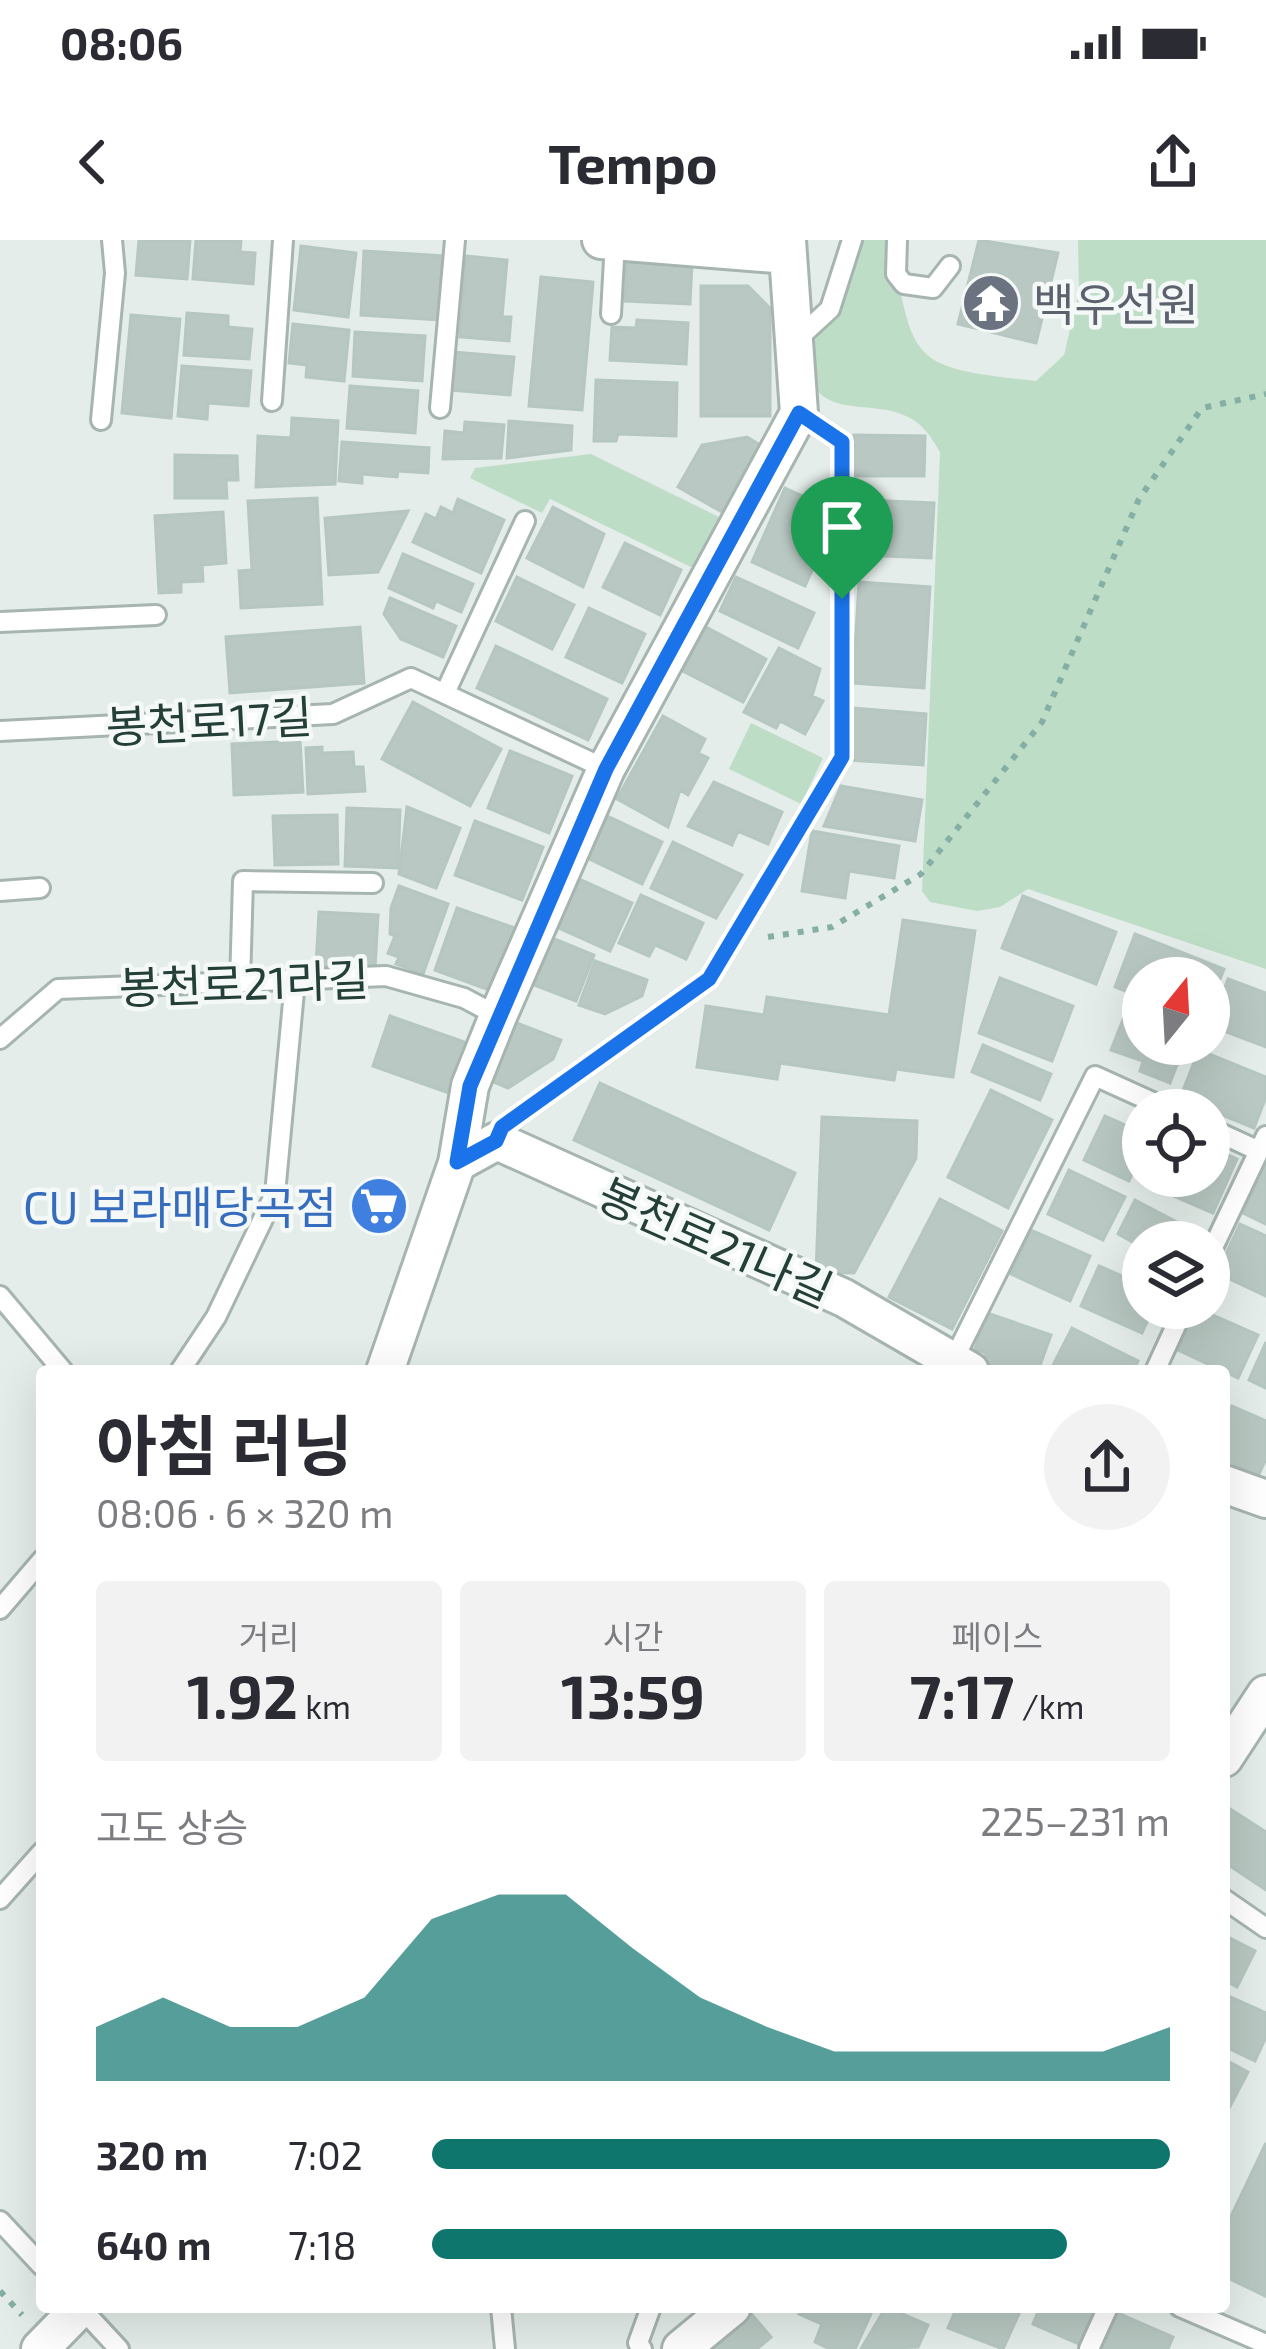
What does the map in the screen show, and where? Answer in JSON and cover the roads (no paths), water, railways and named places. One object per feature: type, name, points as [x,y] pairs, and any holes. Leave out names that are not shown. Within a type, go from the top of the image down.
[{"type":"street","points":[[387,1365],[457,1162],[470,1086],[498,1016],[606,769],[799,413],[787,248],[618,241]]},
{"type":"street","points":[[457,1162],[496,1141]]},
{"type":"street","name":"봉천로21나길","points":[[496,1141],[844,1298],[959,1365]]},
{"type":"street","points":[[1230,1486],[1266,1499]]},
{"type":"street","points":[[1230,1749],[1266,1694]]},
{"type":"street","points":[[40,2349],[75,2313]]},
{"type":"street","points":[[681,2349],[725,2313]]},
{"type":"lane","points":[[100,420],[115,273],[112,240]]},
{"type":"lane","points":[[272,401],[283,240]]},
{"type":"lane","points":[[440,409],[455,240]]},
{"type":"lane","points":[[793,343],[830,309],[852,240]]},
{"type":"lane","points":[[897,240],[896,274],[904,284],[933,288],[950,266]]},
{"type":"lane","points":[[611,314],[618,241]]},
{"type":"lane","points":[[496,1141],[502,1127],[709,979],[842,757],[842,442],[799,413]]},
{"type":"lane","points":[[445,693],[525,521]]},
{"type":"lane","points":[[0,622],[156,615]]},
{"type":"lane","name":"봉천로17길","points":[[0,731],[334,714],[411,678],[606,769]]},
{"type":"lane","points":[[240,983],[243,881],[373,883]]},
{"type":"lane","points":[[0,891],[40,888]]},
{"type":"lane","name":"봉천로21라길","points":[[0,1040],[58,989],[386,976],[464,998],[498,1016]]},
{"type":"lane","points":[[184,1365],[216,1317],[274,1194],[295,981]]},
{"type":"lane","points":[[961,1365],[1095,1076],[1124,1089]]},
{"type":"lane","points":[[1226,1221],[1263,1143],[1230,1134]]},
{"type":"lane","points":[[0,1295],[58,1365]]},
{"type":"lane","points":[[1157,1365],[1174,1329]]},
{"type":"lane","points":[[0,1609],[36,1567]]},
{"type":"lane","points":[[0,1899],[36,1859]]},
{"type":"lane","points":[[1230,1903],[1266,1928]]},
{"type":"lane","points":[[0,2221],[36,2260]]},
{"type":"lane","points":[[86,2313],[119,2349]]},
{"type":"lane","points":[[502,2313],[505,2349]]},
{"type":"lane","points":[[642,2349],[638,2343],[649,2313]]},
{"type":"lane","points":[[1089,2349],[1105,2313]]},
{"type":"lane","points":[[1194,2313],[1266,2344]]},
{"type":"place","name":"백우선원","points":[[991,303]]},
{"type":"place","name":"CU 보라매당곡점","points":[[379,1206]]}]
